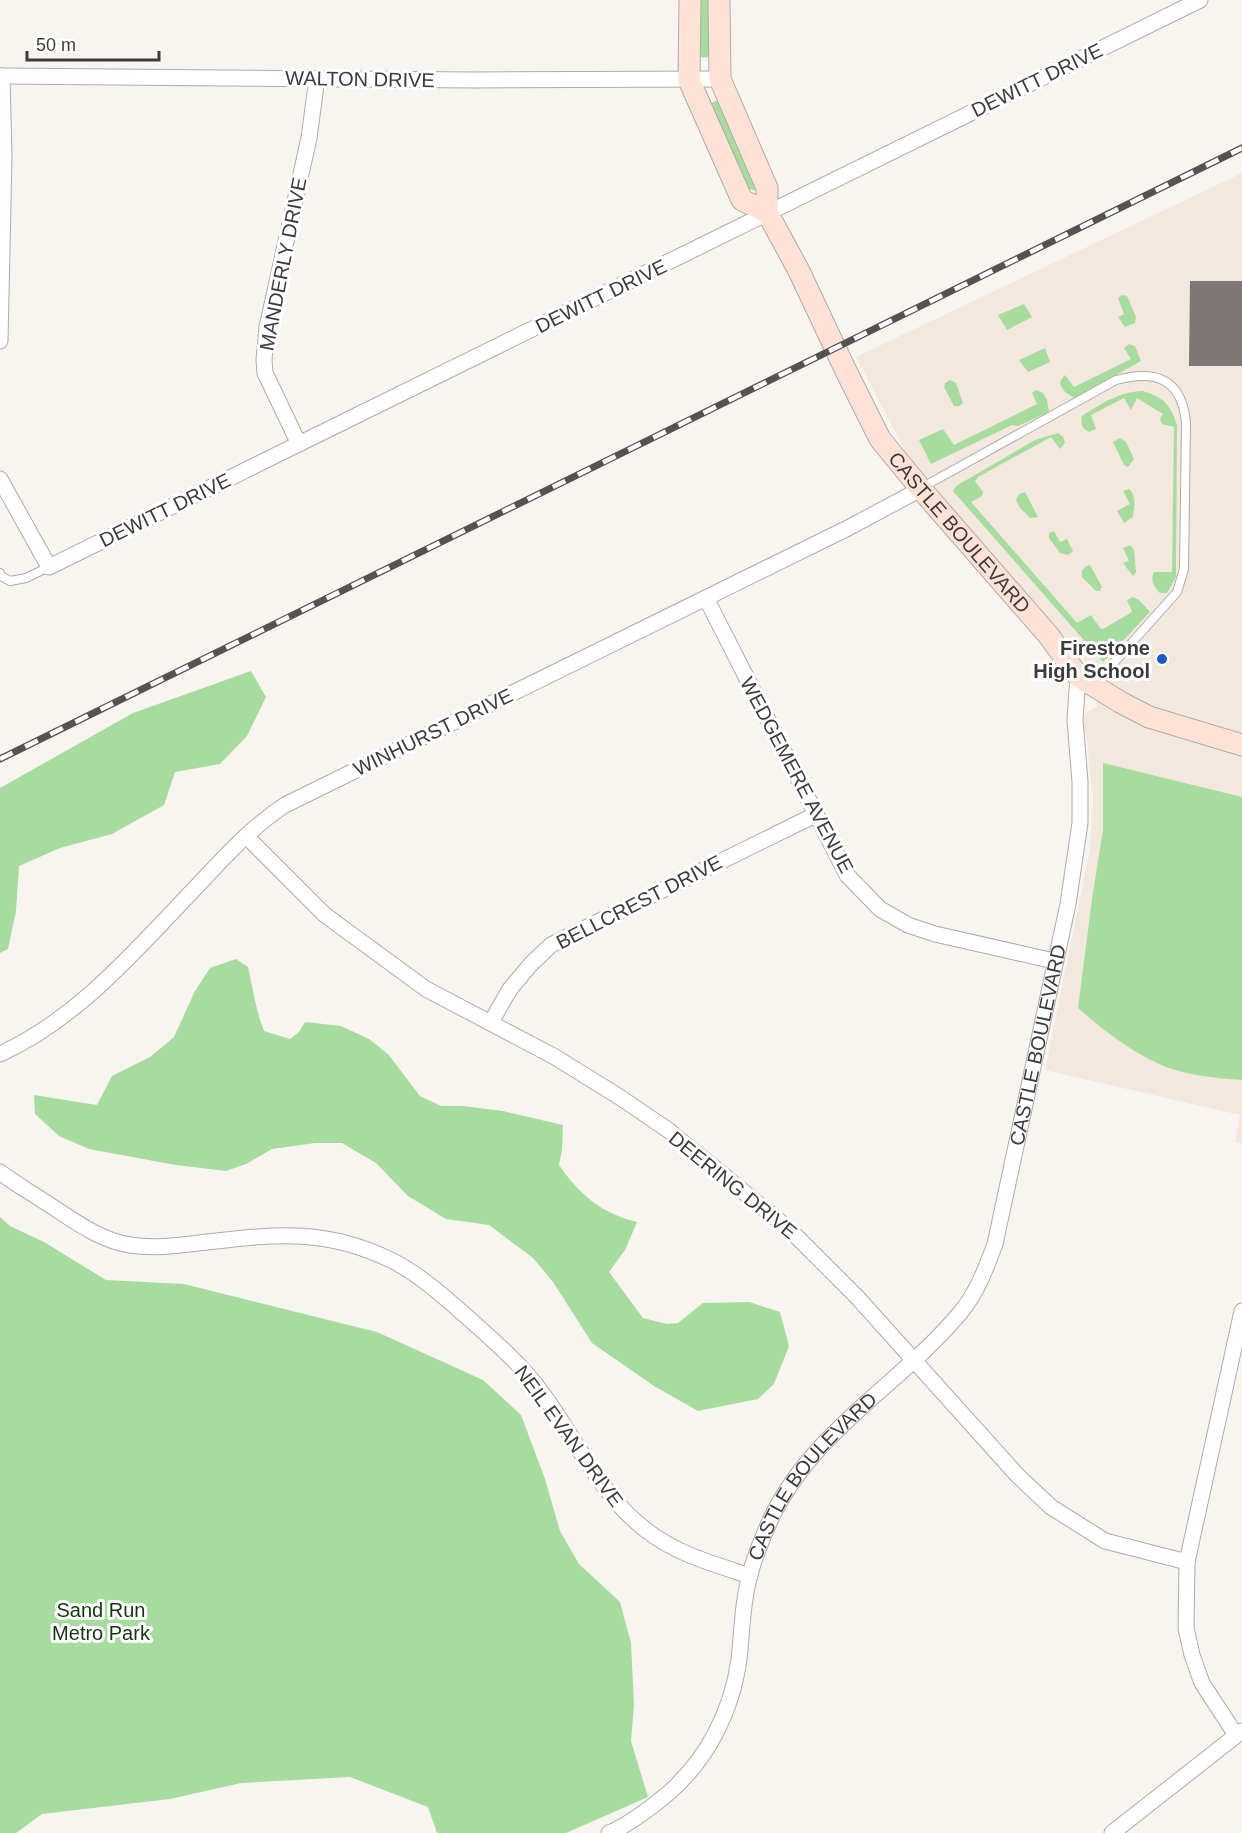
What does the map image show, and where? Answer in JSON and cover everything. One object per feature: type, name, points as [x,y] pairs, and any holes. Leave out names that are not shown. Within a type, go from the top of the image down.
[{"type":"street","points":[[690,0],[689,80],[742,200],[767,212]]},
{"type":"street","name":"CASTLE BOULEVARD","points":[[609,1833],[643,1814],[672,1790],[694,1768],[712,1739],[732,1692],[750,1576],[769,1523],[786,1490],[808,1460],[833,1433],[914,1359],[961,1312],[978,1285],[994,1244],[1068,904],[1080,823],[1080,782],[1075,720],[1086,681],[880,439],[799,271],[767,212],[767,188],[720,79],[719,0]]},
{"type":"street","name":"DEWITT DRIVE","points":[[49,567],[1200,0]]},
{"type":"street","points":[[0,341],[4,157],[1,76]]},
{"type":"street","name":"WALTON DRIVE","points":[[1,76],[474,80],[720,79]]},
{"type":"street","name":"MANDERLY DRIVE","points":[[299,444],[266,373],[264,360],[267,327],[309,138],[317,78]]},
{"type":"street","points":[[0,479],[49,567]]},
{"type":"street","name":"WINHURST DRIVE","points":[[0,1054],[32,1038],[52,1024],[104,981],[246,836],[265,818],[285,805],[848,528],[921,489]]},
{"type":"street","name":"WEDGEMERE AVENUE","points":[[706,598],[847,875],[867,897],[894,918],[908,925],[935,934],[1054,961]]},
{"type":"street","points":[[1086,681],[1149,717],[1242,746]]},
{"type":"street","name":"BELLCREST DRIVE","points":[[491,1022],[510,988],[551,945],[815,815]]},
{"type":"street","name":"DEERING DRIVE","points":[[246,836],[325,915],[426,988],[555,1057],[618,1096],[668,1130],[789,1228],[914,1359],[1018,1476],[1051,1507],[1105,1541],[1187,1562]]},
{"type":"street","name":"NEIL EVAN DRIVE","points":[[0,1172],[86,1228],[122,1243],[147,1247],[273,1234],[304,1235],[333,1239],[362,1247],[395,1262],[420,1278],[453,1305],[498,1344],[518,1365],[541,1391],[599,1482],[628,1515],[669,1545],[750,1576]]},
{"type":"street","points":[[1112,1833],[1239,1733],[1202,1683],[1186,1628],[1187,1562],[1242,1311]]},
{"type":"lane","points":[[921,489],[1116,380],[1133,375],[1146,375],[1167,382],[1176,391],[1185,406],[1185,562],[1181,584],[1157,616],[1086,681]]},
{"type":"lane","name":"DEWITT DRIVE","points":[[0,575],[10,582],[26,578],[49,567]]},
{"type":"shaded area","name":"Firestone High School","points":[[1242,173],[1242,1144],[1235,1142],[1240,1115],[1045,1070],[1090,849],[1093,800],[1083,723],[1086,713],[1097,706],[1090,667],[911,462],[856,357]]},
{"type":"green space","points":[[698,0],[712,0],[709,57],[697,55]]},
{"type":"green space","points":[[715,101],[722,102],[760,180],[757,191],[749,189],[710,113],[708,106]]},
{"type":"green space","points":[[1122,295],[1127,296],[1136,317],[1135,323],[1125,327],[1118,317],[1124,314],[1118,298]]},
{"type":"green space","points":[[1024,304],[1032,317],[1007,330],[998,315]]},
{"type":"green space","points":[[1129,344],[1135,346],[1141,361],[1074,398],[1065,392],[1060,384],[1065,375],[1074,387],[1131,359],[1124,348]]},
{"type":"green space","points":[[1045,348],[1050,362],[1028,372],[1019,360]]},
{"type":"green space","points":[[950,380],[956,383],[963,403],[959,406],[954,406],[944,387],[945,383]]},
{"type":"green space","points":[[1036,390],[1043,393],[1049,412],[1018,426],[1012,425],[931,464],[919,440],[943,429],[954,445],[1037,404],[1032,393]]},
{"type":"green space","points":[[1143,391],[1156,396],[1165,403],[1172,412],[1177,425],[1176,577],[1167,593],[1160,593],[1154,586],[1152,578],[1154,572],[1172,572],[1174,427],[1162,424],[1160,419],[1163,414],[1137,398],[1131,410],[1124,398],[1091,415],[1096,429],[1089,432],[1082,424],[1082,416],[1104,403],[1118,396]]},
{"type":"green space","points":[[1058,433],[1063,437],[1065,443],[1060,449],[1051,437],[978,477],[975,481],[983,492],[982,496],[971,502],[1077,623],[1091,615],[1103,629],[1132,612],[1127,600],[1133,597],[1150,612],[1103,662],[953,491],[956,486],[1035,440]]},
{"type":"green space","points":[[1120,438],[1126,442],[1134,459],[1128,467],[1124,465],[1113,442]]},
{"type":"green space","points":[[1129,489],[1134,498],[1133,517],[1124,523],[1117,511],[1130,504],[1123,491]]},
{"type":"green space","points":[[1025,492],[1038,517],[1030,518],[1020,508],[1016,500],[1019,494]]},
{"type":"green space","points":[[1054,531],[1060,542],[1067,539],[1073,551],[1068,555],[1060,553],[1049,538],[1049,533]]},
{"type":"green space","points":[[1130,545],[1134,550],[1136,572],[1133,576],[1123,563],[1129,561],[1123,548]]},
{"type":"green space","points":[[1090,565],[1102,587],[1100,591],[1096,591],[1082,577],[1082,571]]},
{"type":"green space","points":[[251,671],[266,697],[247,736],[220,764],[175,772],[164,805],[112,834],[60,848],[19,866],[16,911],[8,949],[0,953],[0,788],[133,713]]},
{"type":"green space","points":[[1103,763],[1242,797],[1242,1080],[1197,1075],[1165,1066],[1124,1044],[1078,1008],[1103,830]]},
{"type":"green space","points":[[236,959],[248,967],[264,1031],[290,1039],[299,1032],[305,1022],[341,1026],[369,1039],[388,1054],[420,1096],[441,1106],[503,1111],[563,1125],[559,1165],[567,1176],[583,1194],[602,1208],[637,1222],[625,1250],[609,1272],[643,1318],[667,1324],[678,1323],[703,1303],[749,1302],[780,1312],[789,1346],[774,1384],[758,1399],[698,1411],[654,1386],[592,1343],[553,1282],[533,1258],[489,1225],[446,1219],[408,1196],[376,1163],[342,1143],[315,1143],[272,1149],[246,1164],[226,1171],[176,1165],[89,1149],[59,1136],[35,1114],[34,1095],[97,1105],[112,1076],[150,1057],[174,1037],[195,991],[210,968]]},
{"type":"green space","name":"Sand Run Metro Park","points":[[0,1217],[10,1226],[44,1242],[106,1280],[184,1284],[377,1332],[483,1380],[521,1415],[545,1479],[560,1531],[579,1564],[620,1602],[631,1643],[634,1705],[631,1741],[648,1797],[566,1833],[437,1833],[428,1807],[350,1777],[241,1783],[170,1799],[42,1814],[16,1833],[0,1833]]},
{"type":"building","points":[[1190,281],[1242,281],[1242,366],[1189,366]]},
{"type":"railway","points":[[0,759],[1242,148]]},
{"type":"place","name":"Firestone High School","points":[[1162,659]]}]
